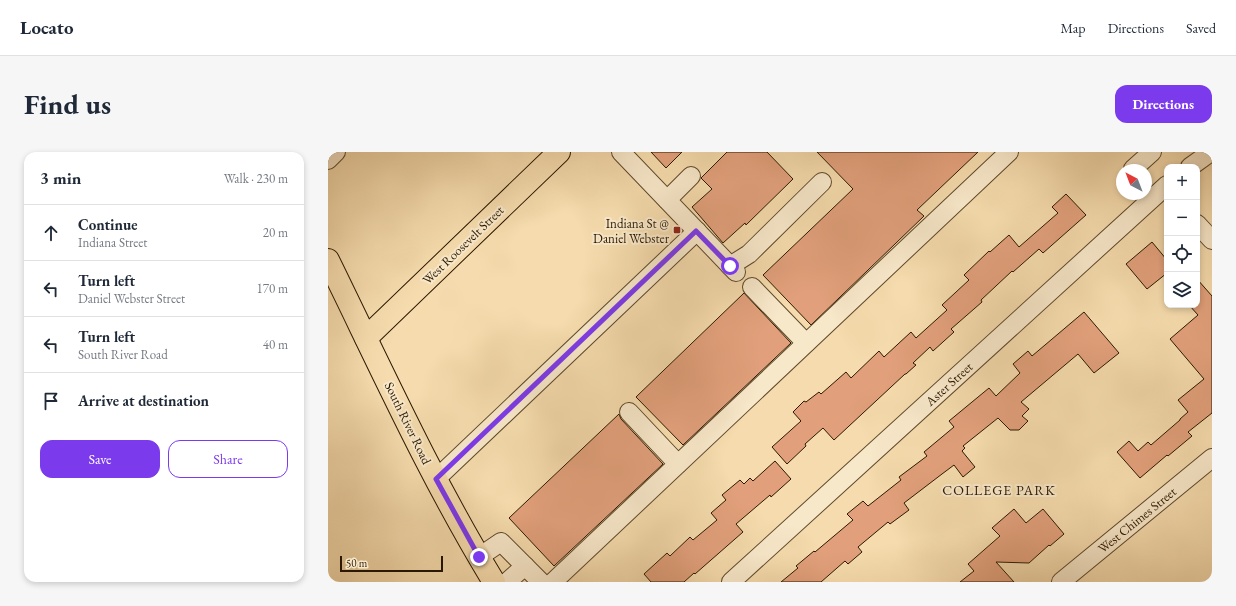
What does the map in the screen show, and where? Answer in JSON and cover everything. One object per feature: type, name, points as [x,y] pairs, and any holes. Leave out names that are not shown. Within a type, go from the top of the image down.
[{"type":"main road","name":"West Roosevelt Street","points":[[366,338],[559,152]]},
{"type":"main road","name":"South River Road","points":[[328,260],[436,479],[494,582]]},
{"type":"street","points":[[328,160],[336,152]]},
{"type":"street","points":[[621,152],[733,269],[822,182]]},
{"type":"street","points":[[552,582],[1008,152]]},
{"type":"street","points":[[1139,164],[1152,152]]},
{"type":"street","points":[[1194,164],[1208,153]]},
{"type":"street","points":[[667,200],[691,176]]},
{"type":"street","name":"Aster Street","points":[[730,582],[1164,191]]},
{"type":"street","points":[[1200,227],[1212,240]]},
{"type":"street","points":[[436,479],[696,231]]},
{"type":"street","points":[[752,287],[806,344]]},
{"type":"street","points":[[629,412],[678,464]]},
{"type":"street","name":"West Chimes Street","points":[[1061,582],[1212,458]]},
{"type":"street","points":[[479,557],[501,542],[541,582]]},
{"type":"street","points":[[508,582],[525,566]]},
{"type":"building","points":[[651,152],[682,152],[666,168]]},
{"type":"building","points":[[727,152],[767,152],[793,179],[746,225],[745,223],[723,243],[692,207],[712,189],[701,178]]},
{"type":"building","points":[[817,152],[978,152],[917,210],[924,216],[811,325],[763,275],[853,189]]},
{"type":"building","points":[[1066,194],[1086,215],[1043,253],[1039,249],[1013,272],[1012,271],[981,300],[982,302],[951,329],[954,332],[933,351],[930,347],[913,363],[916,365],[834,440],[823,428],[805,444],[806,446],[787,464],[772,447],[801,421],[793,412],[804,401],[806,402],[819,392],[821,394],[846,372],[851,378],[879,351],[884,357],[911,332],[916,338],[947,310],[942,305],[969,280],[964,275],[989,251],[990,252],[1009,235],[1019,247],[1058,213],[1052,207]]},
{"type":"building","points":[[1152,242],[1164,256],[1164,275],[1147,289],[1126,264]]},
{"type":"building","points":[[1200,282],[1212,296],[1212,413],[1188,432],[1192,436],[1140,478],[1117,452],[1129,441],[1138,451],[1148,442],[1151,445],[1188,412],[1178,400],[1204,379],[1170,339],[1198,315],[1192,308],[1200,308]]},
{"type":"building","points":[[744,293],[791,343],[683,445],[636,397]]},
{"type":"building","points":[[1084,312],[1119,353],[1094,373],[1078,354],[1021,402],[1029,409],[1022,416],[1028,421],[1019,430],[1010,430],[998,418],[963,446],[965,448],[962,451],[975,467],[963,477],[954,465],[904,503],[909,510],[890,524],[888,522],[858,547],[862,552],[848,564],[845,561],[821,582],[781,582],[798,568],[796,566],[853,520],[847,514],[863,501],[868,506],[901,480],[899,477],[927,456],[924,452],[954,427],[949,421],[989,388],[996,396],[1020,373],[1013,364],[1028,351],[1032,356]]},
{"type":"building","points":[[619,414],[621,419],[663,464],[554,566],[509,518]]},
{"type":"building","points":[[775,461],[791,479],[771,497],[770,495],[736,524],[743,532],[684,582],[651,582],[644,574],[667,553],[670,556],[690,537],[693,540],[717,520],[711,513],[726,500],[722,495],[740,480],[744,484],[750,478],[753,481]]},
{"type":"building","points":[[1014,509],[1026,523],[1043,509],[1064,534],[1029,563],[996,562],[1014,582],[960,582],[974,571],[968,564],[1000,536],[992,528]]},
{"type":"place","name":"Indiana St @ Daniel Webster","points":[[677,230]]},
{"type":"district","name":"COLLEGE PARK","points":[[999,490]]},
{"type":"route","points":[[479,557],[436,479],[696,231],[730,266]]}]
